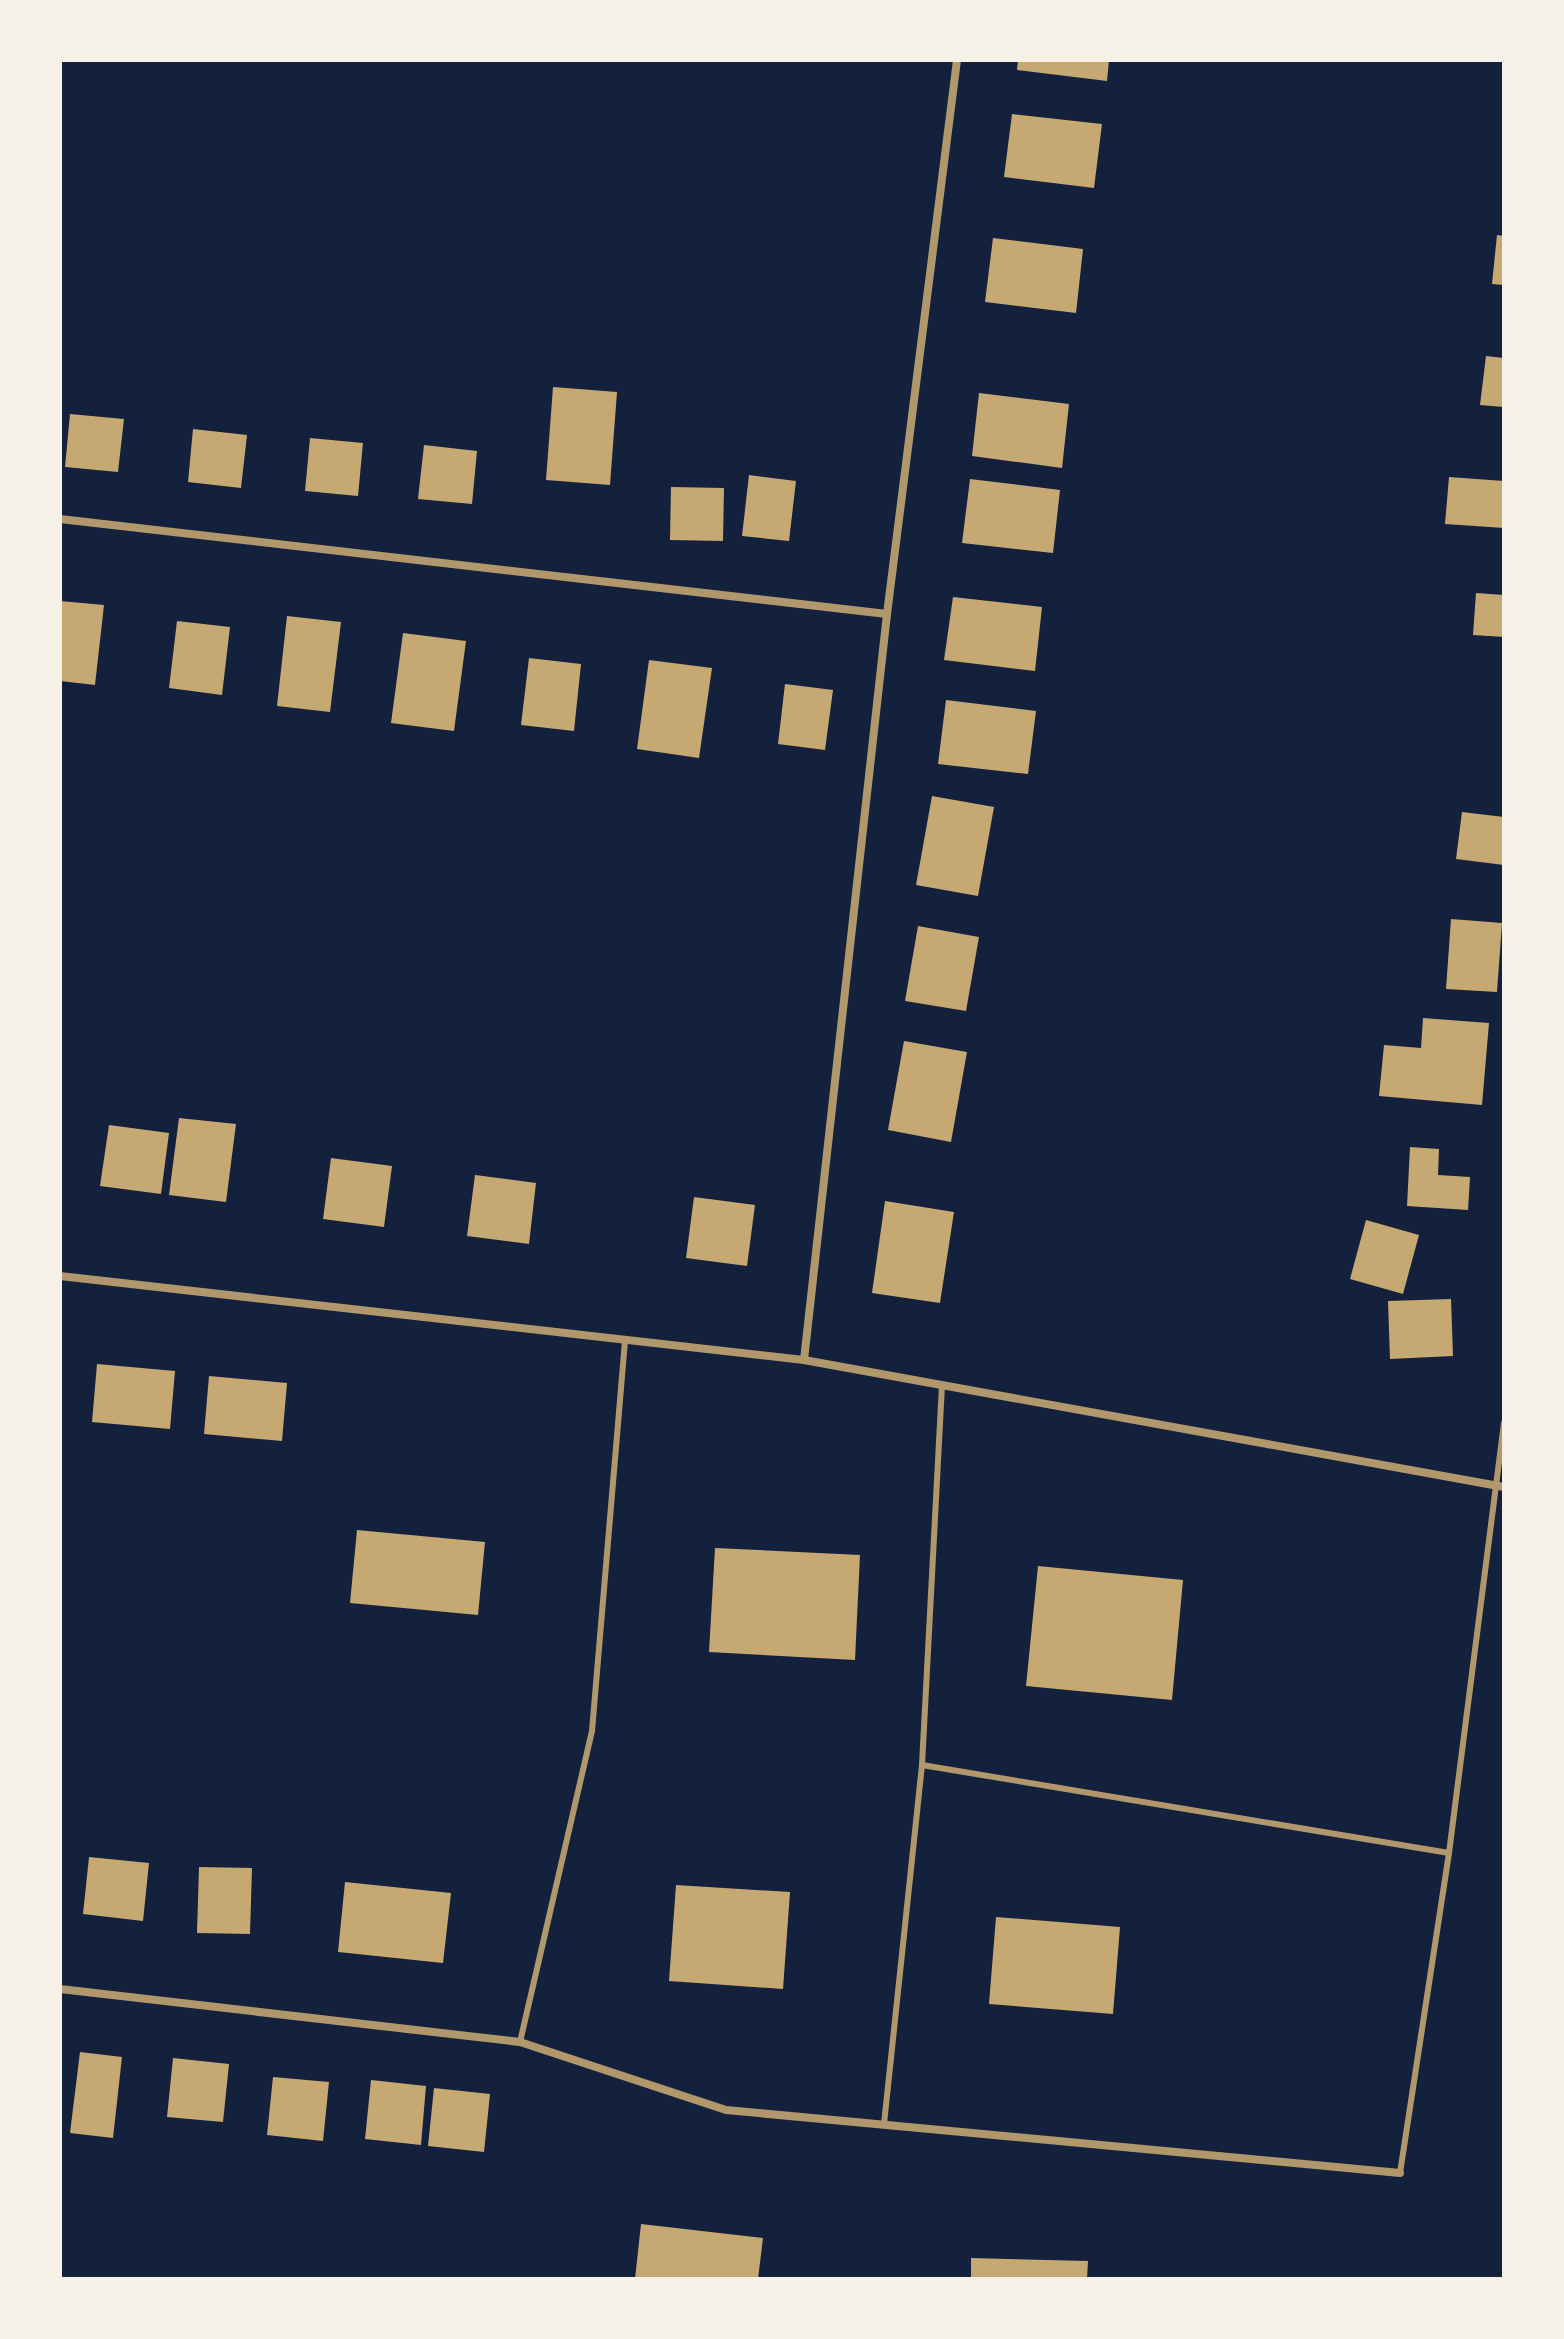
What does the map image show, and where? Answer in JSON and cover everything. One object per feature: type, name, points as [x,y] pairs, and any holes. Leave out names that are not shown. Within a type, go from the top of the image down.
[{"type":"street","points":[[804,1360],[887,614],[957,60]]},
{"type":"street","points":[[60,519],[887,614]]},
{"type":"street","points":[[60,1276],[804,1360],[1500,1486]]},
{"type":"street","points":[[60,1989],[520,2042],[726,2110],[1400,2173]]},
{"type":"lane","points":[[520,2042],[592,1731],[625,1341]]},
{"type":"lane","points":[[884,2124],[922,1765],[942,1385]]},
{"type":"lane","points":[[1400,2173],[1500,1486],[1504,1423]]},
{"type":"lane","points":[[922,1765],[1449,1853]]},
{"type":"building","points":[[1018,60],[1109,60],[1107,81],[1017,70]]},
{"type":"building","points":[[1012,114],[1102,124],[1094,188],[1004,177]]},
{"type":"building","points":[[1497,235],[1504,236],[1504,285],[1492,284]]},
{"type":"building","points":[[993,238],[1083,249],[1076,313],[985,302]]},
{"type":"building","points":[[1486,356],[1504,358],[1504,407],[1480,405]]},
{"type":"building","points":[[553,387],[617,392],[610,485],[546,480]]},
{"type":"building","points":[[979,393],[1069,404],[1062,468],[972,456]]},
{"type":"building","points":[[70,414],[124,419],[118,472],[65,467]]},
{"type":"building","points":[[193,429],[247,435],[241,488],[188,482]]},
{"type":"building","points":[[310,438],[363,443],[358,496],[305,491]]},
{"type":"building","points":[[424,445],[477,451],[472,504],[418,499]]},
{"type":"building","points":[[749,475],[796,481],[789,541],[742,536]]},
{"type":"building","points":[[1449,477],[1504,481],[1504,528],[1445,524]]},
{"type":"building","points":[[970,479],[1060,490],[1053,553],[962,543]]},
{"type":"building","points":[[671,487],[724,488],[723,541],[670,540]]},
{"type":"building","points":[[1476,593],[1504,595],[1504,637],[1473,635]]},
{"type":"building","points":[[953,597],[1042,607],[1035,671],[944,660]]},
{"type":"building","points":[[60,601],[104,605],[95,685],[60,681]]},
{"type":"building","points":[[287,616],[341,622],[330,712],[277,706]]},
{"type":"building","points":[[177,621],[230,627],[222,695],[169,688]]},
{"type":"building","points":[[403,633],[466,641],[454,731],[391,723]]},
{"type":"building","points":[[529,658],[581,664],[574,731],[521,725]]},
{"type":"building","points":[[649,660],[712,668],[699,758],[637,749]]},
{"type":"building","points":[[785,684],[833,690],[825,750],[778,744]]},
{"type":"building","points":[[946,700],[1036,711],[1028,774],[938,764]]},
{"type":"building","points":[[932,796],[994,807],[978,896],[916,885]]},
{"type":"building","points":[[1462,812],[1504,817],[1504,865],[1456,859]]},
{"type":"building","points":[[1451,919],[1502,923],[1497,992],[1446,989]]},
{"type":"building","points":[[918,926],[979,937],[966,1011],[905,1001]]},
{"type":"building","points":[[1423,1018],[1489,1023],[1482,1105],[1379,1096],[1384,1045],[1421,1048]]},
{"type":"building","points":[[904,1041],[967,1052],[951,1142],[888,1130]]},
{"type":"building","points":[[179,1118],[236,1124],[226,1202],[169,1195]]},
{"type":"building","points":[[109,1125],[169,1133],[161,1194],[100,1186]]},
{"type":"building","points":[[1410,1147],[1439,1149],[1438,1175],[1470,1177],[1468,1210],[1407,1206]]},
{"type":"building","points":[[331,1158],[392,1166],[384,1227],[323,1219]]},
{"type":"building","points":[[475,1175],[536,1183],[529,1244],[467,1236]]},
{"type":"building","points":[[694,1197],[755,1205],[747,1266],[686,1258]]},
{"type":"building","points":[[885,1201],[954,1212],[940,1303],[872,1293]]},
{"type":"building","points":[[1366,1220],[1419,1235],[1403,1294],[1350,1279]]},
{"type":"building","points":[[1451,1299],[1453,1356],[1390,1359],[1388,1301]]},
{"type":"building","points":[[97,1364],[175,1371],[170,1429],[92,1422]]},
{"type":"building","points":[[209,1376],[287,1383],[282,1441],[204,1434]]},
{"type":"building","points":[[357,1530],[485,1542],[478,1615],[350,1603]]},
{"type":"building","points":[[715,1548],[860,1555],[855,1660],[709,1652]]},
{"type":"building","points":[[1038,1566],[1183,1580],[1172,1700],[1026,1686]]},
{"type":"building","points":[[89,1857],[149,1863],[143,1921],[83,1914]]},
{"type":"building","points":[[199,1867],[252,1868],[250,1934],[197,1933]]},
{"type":"building","points":[[345,1882],[451,1893],[443,1963],[338,1952]]},
{"type":"building","points":[[676,1885],[790,1892],[783,1989],[669,1981]]},
{"type":"building","points":[[996,1917],[1120,1927],[1113,2014],[989,2004]]},
{"type":"building","points":[[80,2052],[122,2057],[113,2138],[70,2133]]},
{"type":"building","points":[[173,2058],[229,2064],[223,2122],[167,2117]]},
{"type":"building","points":[[273,2077],[329,2082],[323,2141],[267,2135]]},
{"type":"building","points":[[371,2080],[426,2086],[421,2145],[365,2139]]},
{"type":"building","points":[[434,2088],[490,2094],[484,2152],[428,2146]]},
{"type":"building","points":[[641,2224],[763,2238],[758,2279],[635,2279]]},
{"type":"building","points":[[971,2258],[1088,2261],[1087,2279],[971,2279]]}]
